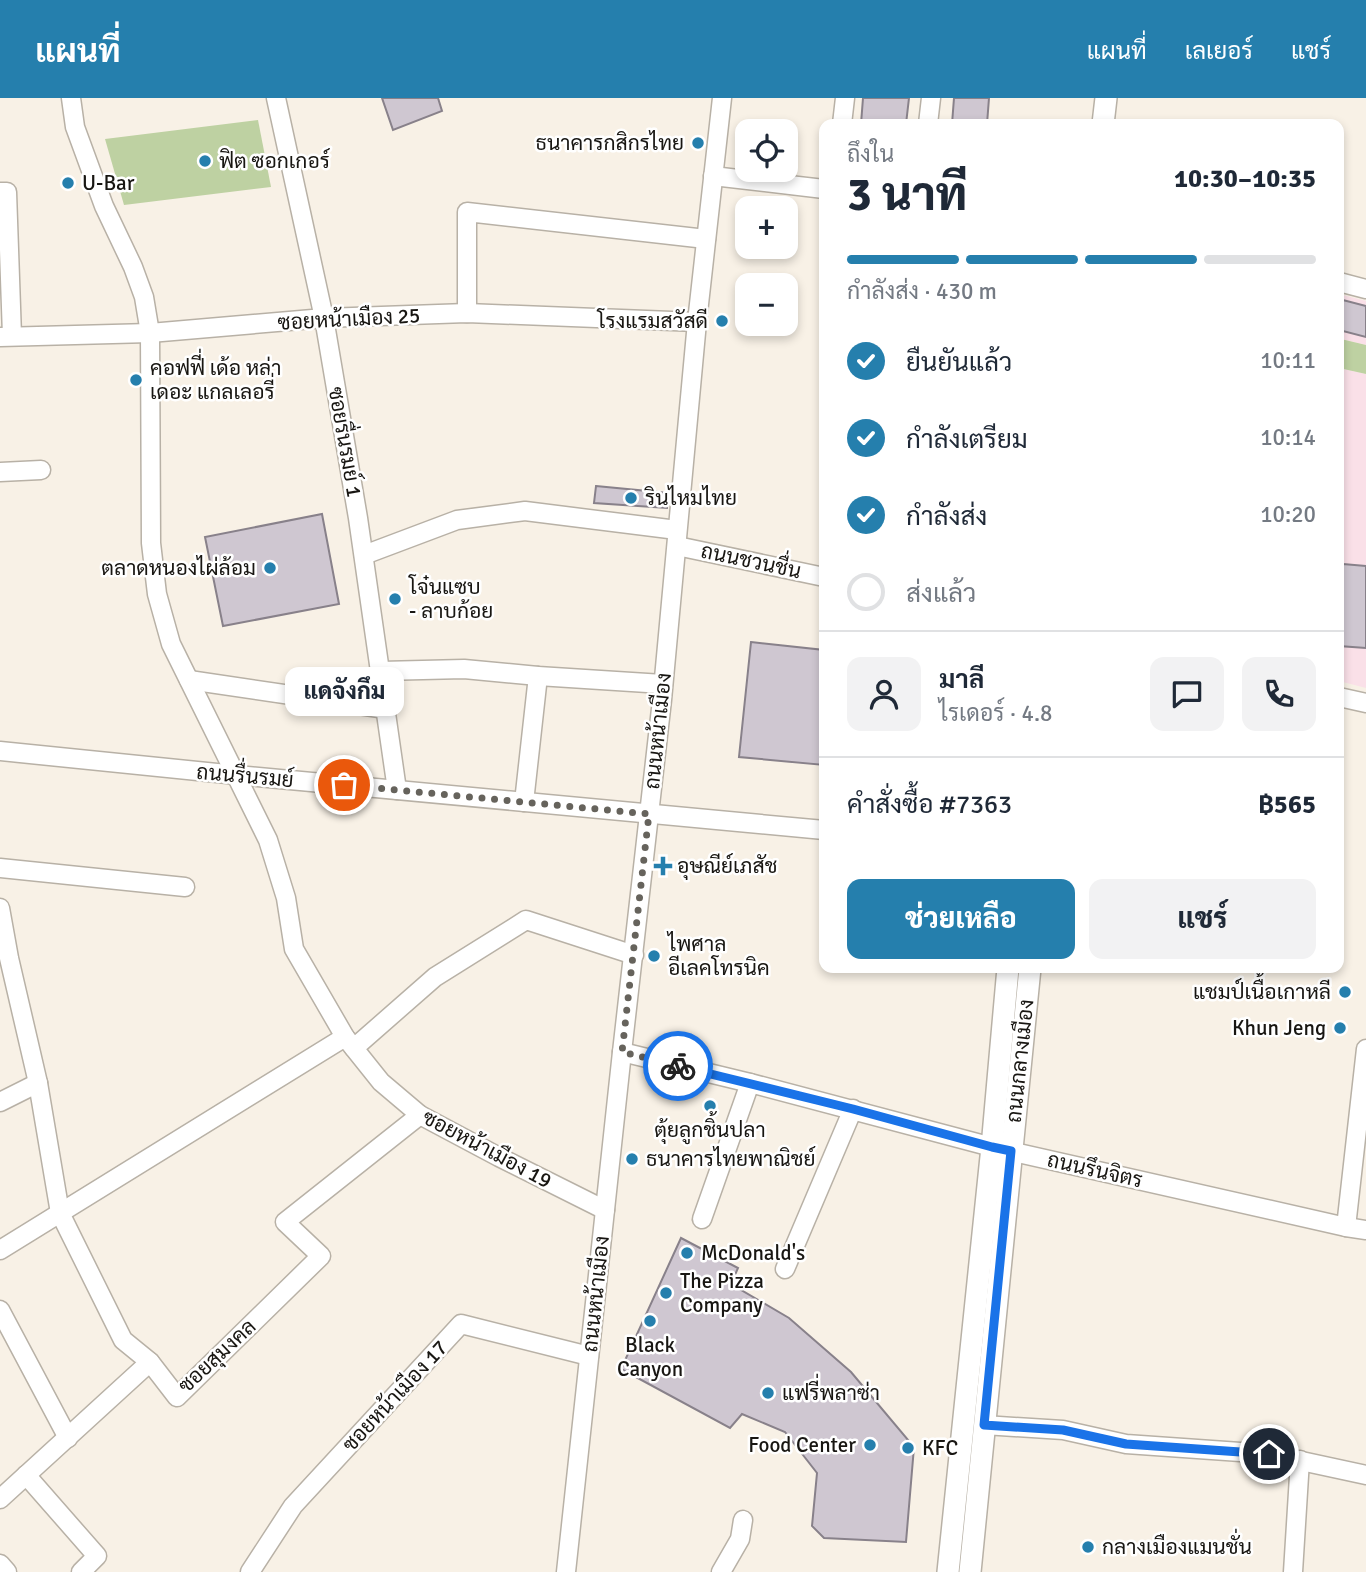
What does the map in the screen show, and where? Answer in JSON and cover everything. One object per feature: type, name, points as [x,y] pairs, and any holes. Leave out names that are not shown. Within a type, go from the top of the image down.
[{"type":"main road","points":[[1104,119],[1106,98]]},
{"type":"main road","name":"ถนนกลางเมือง","points":[[1002,1149],[992,1131],[1008,973]]},
{"type":"main road","name":"ถนนกลางเมือง","points":[[970,1572],[974,1425],[1002,1149],[1029,973]]},
{"type":"main road","name":"ถนนกลางเมือง","points":[[948,1572],[974,1425]]},
{"type":"street","name":"ซอยหน้าเมือง 19","points":[[71,98],[75,127],[104,206],[134,267],[144,297],[150,333],[151,542],[157,594],[171,644],[268,840],[286,898],[294,949],[350,1043],[381,1082],[420,1115],[605,1210]]},
{"type":"street","name":"ซอยรื่นรมย์ 1","points":[[276,98],[324,318],[364,555],[397,790]]},
{"type":"street","name":"ถนนหน้าเมือง","points":[[566,1572],[663,684],[697,322],[722,98]]},
{"type":"street","points":[[843,119],[845,98]]},
{"type":"street","points":[[929,119],[931,98]]},
{"type":"street","points":[[713,176],[819,188]]},
{"type":"street","points":[[0,192],[8,192],[6,337]]},
{"type":"street","points":[[467,313],[467,212],[706,239]]},
{"type":"street","points":[[1344,283],[1366,289]]},
{"type":"street","name":"ซอยหน้าเมือง 25","points":[[6,337],[150,333],[324,318],[467,313],[697,322]]},
{"type":"street","points":[[0,472],[41,470]]},
{"type":"street","name":"ถนนชวนชื่น","points":[[364,555],[457,520],[525,511],[677,538],[819,573]]},
{"type":"street","points":[[381,671],[464,669],[663,684]]},
{"type":"street","points":[[524,802],[538,676]]},
{"type":"street","points":[[189,680],[386,709]]},
{"type":"street","points":[[1344,697],[1366,704]]},
{"type":"street","name":"ถนนรื่นรมย์","points":[[0,751],[819,830]]},
{"type":"street","points":[[0,868],[185,887]]},
{"type":"street","name":"ซอยสุมงคล","points":[[0,908],[5,960],[38,1083],[60,1213],[124,1340],[150,1362],[177,1398],[321,1256],[285,1222],[420,1115]]},
{"type":"street","points":[[0,1250],[350,1043],[435,977],[526,920],[634,955]]},
{"type":"street","points":[[1346,1227],[1366,1049]]},
{"type":"street","name":"ถนนรึนจิตร","points":[[622,1052],[1002,1149],[1366,1230]]},
{"type":"street","points":[[0,1102],[38,1083]]},
{"type":"street","points":[[702,1219],[750,1083]]},
{"type":"street","points":[[785,1269],[853,1109]]},
{"type":"street","points":[[0,1310],[68,1438]]},
{"type":"street","name":"ซอยหน้าเมือง 17","points":[[250,1572],[293,1506],[461,1324],[589,1356]]},
{"type":"street","points":[[0,1499],[150,1362]]},
{"type":"street","points":[[974,1425],[1063,1430],[1126,1444],[1269,1454],[1366,1475]]},
{"type":"street","points":[[1293,1572],[1300,1460]]},
{"type":"street","points":[[26,1475],[97,1556],[81,1572]]},
{"type":"street","points":[[721,1572],[740,1539],[743,1520]]},
{"type":"street","points":[[0,1564],[7,1572]]},
{"type":"shaded area","points":[[1344,295],[1366,301],[1366,345],[1344,340]]},
{"type":"shaded area","points":[[1344,369],[1366,374],[1366,688],[1344,682]]},
{"type":"green space","name":"ฟิต ซอกเกอร์","points":[[258,120],[271,187],[124,205],[105,139]]},
{"type":"green space","points":[[1344,340],[1366,345],[1366,374],[1344,369]]},
{"type":"building","points":[[382,98],[438,98],[442,111],[393,130]]},
{"type":"building","points":[[863,98],[909,98],[907,119],[861,119]]},
{"type":"building","points":[[954,98],[989,98],[987,119],[952,119]]},
{"type":"building","points":[[1344,300],[1366,306],[1366,337],[1344,331]]},
{"type":"building","name":"รินไหมไทย","points":[[596,486],[668,493],[667,508],[594,503]]},
{"type":"building","points":[[322,514],[339,604],[223,626],[205,537]]},
{"type":"building","points":[[1344,564],[1366,566],[1366,648],[1344,646]]},
{"type":"building","points":[[751,642],[819,649],[819,765],[739,757]]},
{"type":"building","name":"แฟรี่พลาซ่า","points":[[681,1238],[738,1268],[731,1284],[789,1318],[851,1372],[914,1447],[906,1542],[824,1538],[812,1526],[817,1473],[785,1432],[742,1414],[730,1428],[621,1369]]},
{"type":"way so far","points":[[344,785],[649,814],[622,1052],[678,1066]]},
{"type":"place","name":"ธนาคารกสิกรไทย","points":[[698,143]]},
{"type":"place","name":"ฟิต ซอกเกอร์","points":[[205,161]]},
{"type":"place","name":"U-Bar","points":[[68,183]]},
{"type":"place","name":"โรงแรมสวัสดี","points":[[722,321]]},
{"type":"place","name":"คอฟฟี่ เด้อ หล่า เดอะ แกลเลอรี่","points":[[136,380]]},
{"type":"place","name":"รินไหมไทย","points":[[631,498]]},
{"type":"place","name":"ตลาดหนองไผ่ล้อม","points":[[270,568]]},
{"type":"place","name":"โจ๋นแซบ - ลาบก้อย","points":[[395,599]]},
{"type":"place","name":"แดจังกึม","points":[[344,785]]},
{"type":"place","name":"อุษณีย์เภสัช","points":[[663,866]]},
{"type":"place","name":"ไพศาล อีเลคโทรนิค","points":[[654,956]]},
{"type":"place","name":"แชมป์เนื้อเกาหลี","points":[[1345,992]]},
{"type":"place","name":"Khun Jeng","points":[[1340,1028]]},
{"type":"place","name":"ตุ้ยลูกชิ้นปลา","points":[[710,1106]]},
{"type":"place","name":"ธนาคารไทยพาณิชย์","points":[[632,1159]]},
{"type":"place","name":"McDonald's","points":[[687,1253]]},
{"type":"place","name":"The Pizza Company","points":[[666,1293]]},
{"type":"place","name":"Black Canyon","points":[[650,1321]]},
{"type":"place","name":"แฟรี่พลาซ่า","points":[[768,1393]]},
{"type":"place","name":"Food Center","points":[[870,1445]]},
{"type":"place","name":"KFC","points":[[908,1448]]},
{"type":"place","name":"กลางเมืองแมนชั่น","points":[[1088,1547]]},
{"type":"route","points":[[678,1066],[1011,1151],[984,1425],[1063,1430],[1126,1444],[1269,1454]]}]
